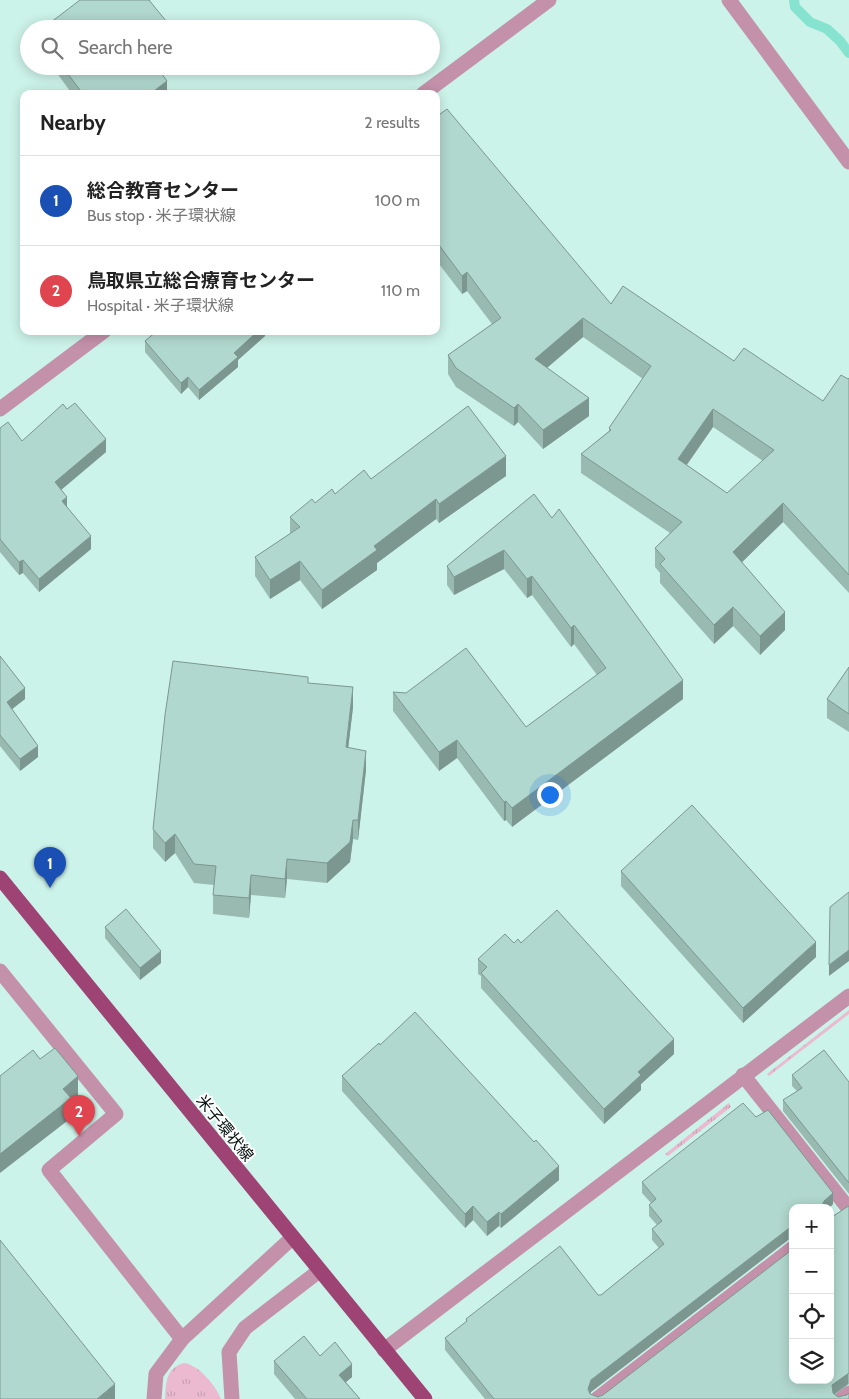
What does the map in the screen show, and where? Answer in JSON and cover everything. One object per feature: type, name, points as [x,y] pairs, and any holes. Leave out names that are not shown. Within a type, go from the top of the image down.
[{"type":"main road","name":"米子環状線","points":[[0,878],[319,1272],[425,1399]]},
{"type":"street","points":[[428,90],[549,0]]},
{"type":"street","points":[[729,0],[849,162]]},
{"type":"street","points":[[0,409],[99,335]]},
{"type":"street","points":[[0,971],[116,1114],[49,1170],[182,1339]]},
{"type":"street","points":[[384,1350],[849,996]]},
{"type":"street","points":[[743,1075],[845,1209]]},
{"type":"street","points":[[154,1399],[156,1374],[182,1339],[292,1238]]},
{"type":"street","points":[[597,1399],[792,1249]]},
{"type":"street","points":[[232,1399],[229,1352],[244,1328],[319,1272]]},
{"type":"street","points":[[841,1399],[849,1393]]},
{"type":"green space","points":[[849,1010],[849,1014],[769,1076],[767,1074]]},
{"type":"green space","points":[[729,1103],[731,1107],[668,1156],[665,1154]]},
{"type":"green space","points":[[184,1363],[201,1372],[215,1388],[221,1399],[165,1399],[170,1372],[178,1365]]},
{"type":"building","points":[[80,0],[149,0],[165,20],[54,20]]},
{"type":"building","points":[[69,75],[163,75],[167,81],[155,90],[80,90]]},
{"type":"building","points":[[447,109],[611,304],[623,286],[734,361],[744,348],[823,401],[841,375],[849,378],[849,575],[783,503],[733,552],[785,612],[760,636],[733,607],[714,625],[660,564],[665,559],[655,548],[682,522],[581,454],[611,430],[609,428],[651,366],[583,318],[535,359],[589,398],[543,430],[518,404],[514,408],[456,368],[448,355],[501,318],[467,272],[462,276],[440,246],[440,114]],"holes":[[[713,409],[774,450],[727,493],[678,459]]]},
{"type":"building","points":[[152,335],[254,335],[234,353],[238,357],[199,390],[188,377],[181,383],[145,341]]},
{"type":"building","points":[[75,403],[106,439],[55,482],[67,497],[62,501],[91,536],[39,579],[23,560],[19,562],[0,539],[0,428],[8,422],[22,441],[63,404],[67,409]]},
{"type":"building","points":[[468,406],[506,456],[439,504],[436,499],[374,546],[377,550],[322,590],[300,561],[270,580],[255,557],[300,527],[290,517],[312,499],[315,503],[332,489],[335,494],[364,470],[371,479]]},
{"type":"building","points":[[534,494],[552,518],[559,509],[683,680],[512,808],[506,801],[504,802],[457,740],[439,752],[393,692],[406,693],[466,648],[526,727],[606,668],[574,625],[571,628],[532,576],[527,579],[504,550],[454,577],[447,566]]},
{"type":"building","points":[[0,656],[25,688],[7,702],[38,746],[20,759],[0,735]]},
{"type":"building","points":[[173,661],[308,677],[308,683],[353,687],[346,747],[366,751],[358,820],[353,820],[350,842],[327,863],[287,859],[285,879],[251,875],[249,898],[213,895],[216,866],[194,864],[175,834],[165,843],[153,829],[165,715]]},
{"type":"building","points":[[849,667],[849,714],[827,699]]},
{"type":"building","points":[[692,805],[816,942],[743,1008],[621,871]]},
{"type":"building","points":[[849,892],[849,950],[829,965],[830,907]]},
{"type":"building","points":[[126,909],[161,951],[140,968],[105,927]]},
{"type":"building","points":[[557,910],[674,1039],[638,1072],[641,1075],[604,1109],[481,973],[487,967],[478,959],[505,934],[514,943],[518,939],[521,943]]},
{"type":"building","points":[[415,1012],[534,1142],[536,1140],[559,1166],[501,1214],[499,1212],[487,1222],[473,1206],[465,1214],[342,1076],[379,1043],[380,1045]]},
{"type":"building","points":[[55,1048],[78,1076],[63,1089],[71,1098],[0,1154],[0,1076],[33,1050],[40,1059]]},
{"type":"building","points":[[824,1050],[849,1082],[849,1183],[783,1100],[802,1088],[792,1075]]},
{"type":"building","points":[[743,1103],[756,1117],[768,1110],[833,1193],[823,1204],[789,1204],[789,1229],[591,1380],[588,1389],[590,1394],[598,1397],[603,1395],[789,1252],[789,1384],[833,1384],[833,1393],[838,1397],[849,1393],[849,1399],[494,1399],[445,1338],[467,1321],[466,1319],[560,1246],[598,1295],[601,1295],[664,1244],[652,1229],[662,1221],[649,1205],[656,1199],[642,1182]]},
{"type":"building","points":[[849,1206],[849,1373],[834,1384],[834,1216]]},
{"type":"building","points":[[0,1240],[115,1384],[97,1399],[0,1399]]},
{"type":"building","points":[[304,1336],[320,1356],[335,1342],[352,1364],[339,1375],[360,1399],[307,1399],[274,1361]]},
{"type":"waterway","points":[[794,0],[795,7],[810,22],[827,29],[849,53]]},
{"type":"place","name":"総合教育センター","points":[[50,888]]},
{"type":"place","name":"鳥取県立総合療育センター","points":[[79,1136]]}]
